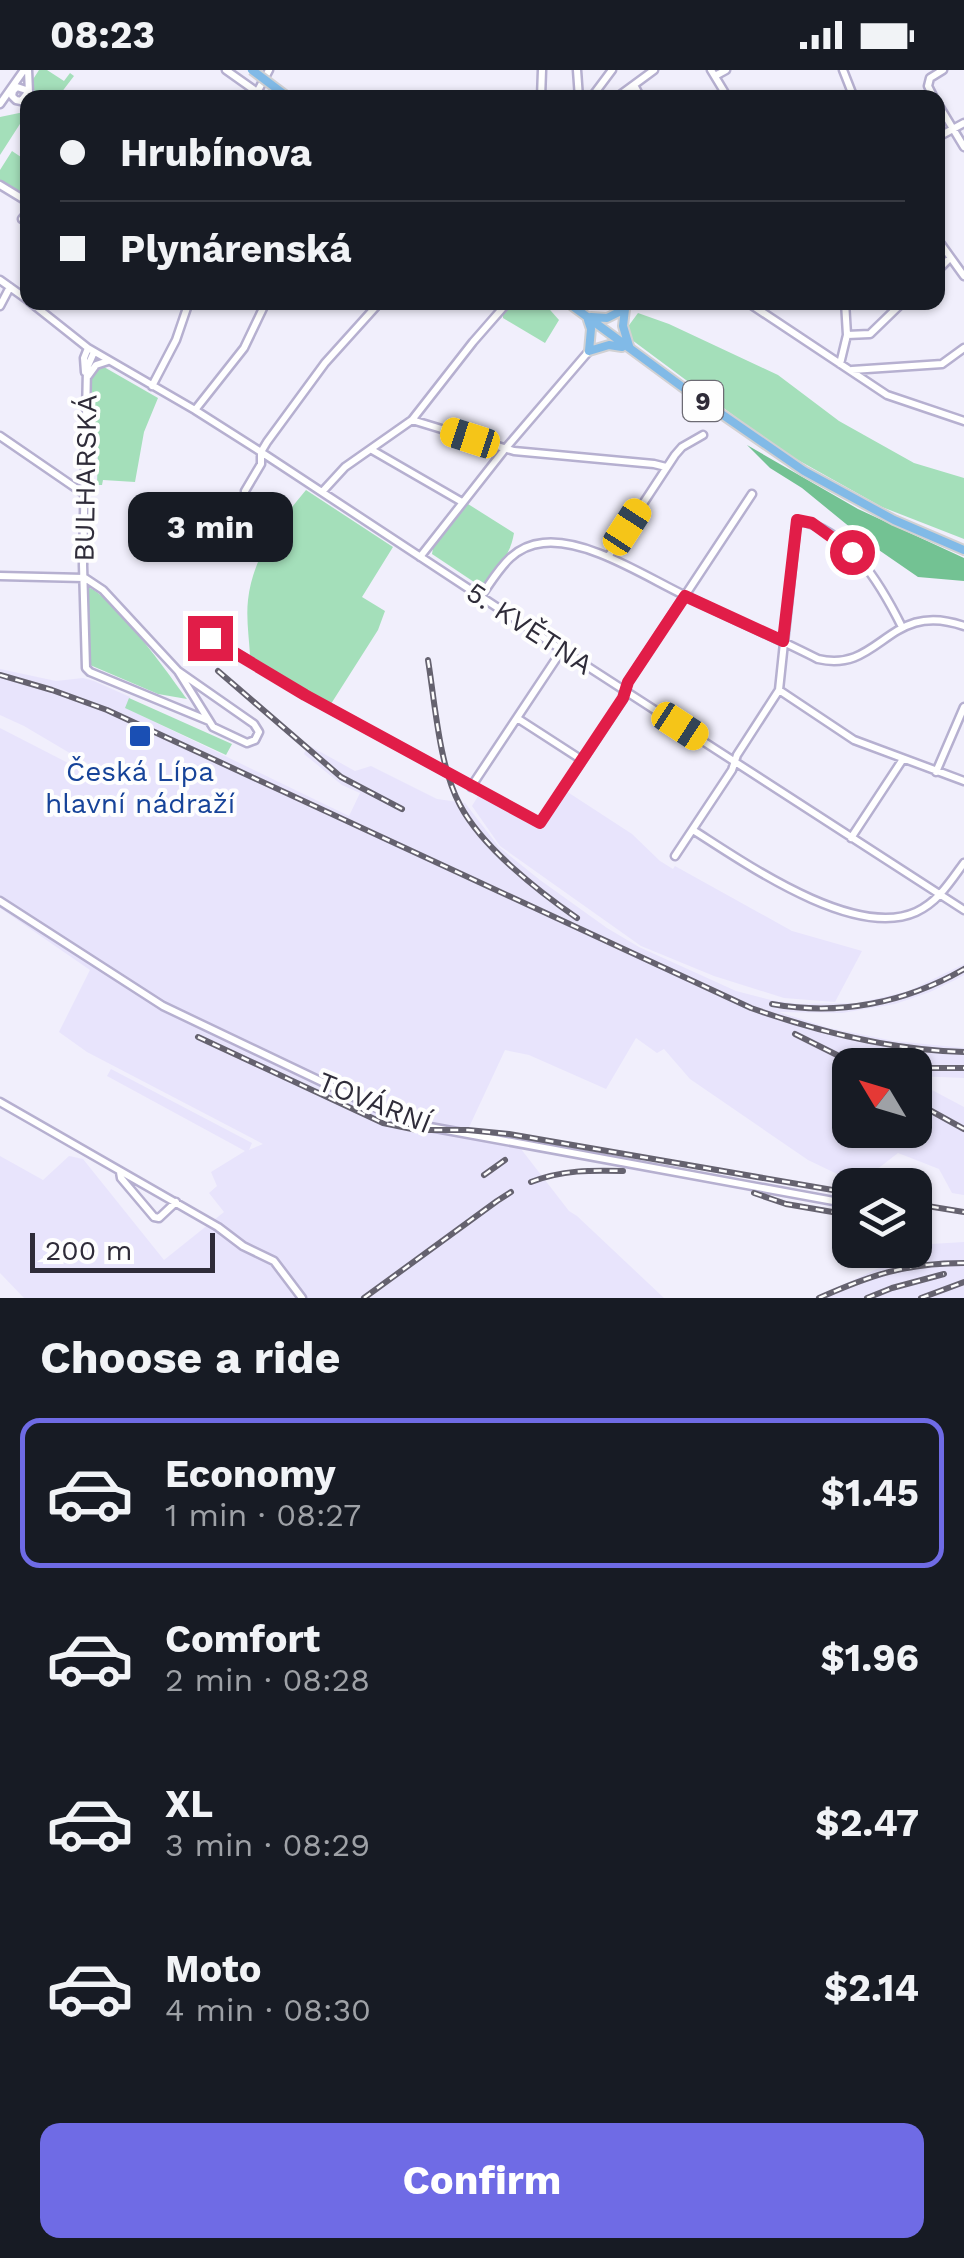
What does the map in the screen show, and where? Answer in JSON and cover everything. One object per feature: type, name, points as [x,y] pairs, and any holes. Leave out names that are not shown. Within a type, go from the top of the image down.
[{"type":"main road","points":[[252,70],[278,90]]},
{"type":"main road","name":"9","points":[[578,310],[804,471],[876,511],[964,550]]},
{"type":"main road","points":[[621,310],[606,318],[587,317],[591,329],[589,351],[609,345],[631,350]]},
{"type":"main road","points":[[627,310],[622,326],[631,350]]},
{"type":"street","points":[[0,104],[26,70]]},
{"type":"street","points":[[226,70],[249,90]]},
{"type":"street","points":[[627,90],[654,70]]},
{"type":"street","points":[[713,73],[726,70]]},
{"type":"street","points":[[930,90],[930,78],[943,70]]},
{"type":"street","points":[[634,85],[637,90]]},
{"type":"street","points":[[945,116],[964,148]]},
{"type":"street","points":[[945,132],[964,124]]},
{"type":"street","points":[[945,250],[964,276]]},
{"type":"street","points":[[945,263],[950,258]]},
{"type":"street","name":"5. KVĚTNA","points":[[0,280],[20,294]]},
{"type":"street","points":[[0,306],[10,287]]},
{"type":"street","name":"5. KVĚTNA","points":[[40,310],[91,350],[261,452],[964,910]]},
{"type":"street","points":[[152,386],[176,340],[185,310]]},
{"type":"street","points":[[195,410],[244,348],[262,310]]},
{"type":"street","points":[[245,491],[261,464],[261,452],[325,363],[373,310]]},
{"type":"street","points":[[322,492],[345,467],[412,420],[501,310]]},
{"type":"street","points":[[759,310],[887,395],[964,422]]},
{"type":"street","points":[[840,364],[847,334],[846,310]]},
{"type":"street","points":[[847,334],[870,334],[895,310]]},
{"type":"street","points":[[851,370],[942,364],[964,348]]},
{"type":"street","name":"BULHARSKÁ","points":[[91,350],[84,494],[86,668],[209,721]]},
{"type":"street","points":[[420,556],[589,351]]},
{"type":"street","name":"BULHARSKÁ","points":[[87,378],[96,365],[109,361]]},
{"type":"street","points":[[412,420],[505,449],[666,467]]},
{"type":"street","points":[[608,557],[679,450],[703,435]]},
{"type":"street","points":[[0,436],[84,494]]},
{"type":"street","points":[[372,450],[462,502]]},
{"type":"street","points":[[208,636],[305,695],[540,823],[752,494]]},
{"type":"street","points":[[676,856],[779,690],[797,520],[812,523],[852,552],[880,585],[902,626]]},
{"type":"street","points":[[481,596],[506,559],[522,548],[543,542],[566,544],[608,557],[818,659],[845,662],[862,655],[902,626],[926,620],[964,626]]},
{"type":"street","points":[[0,576],[84,578]]},
{"type":"street","name":"BULHARSKÁ","points":[[84,578],[103,590],[178,670],[254,724],[258,736],[252,742],[243,742],[220,731],[209,721],[178,670]]},
{"type":"street","points":[[471,787],[562,650]]},
{"type":"street","points":[[779,690],[854,740],[964,781]]},
{"type":"street","points":[[936,772],[963,712]]},
{"type":"street","points":[[517,718],[582,760]]},
{"type":"street","points":[[851,838],[903,759]]},
{"type":"street","points":[[693,830],[791,888],[844,912],[871,918],[898,918],[918,911],[940,895],[964,863]]},
{"type":"street","name":"TOVÁRNÍ","points":[[0,901],[163,1006],[420,1125],[832,1201]]},
{"type":"street","points":[[0,1102],[274,1261],[302,1298]]},
{"type":"street","points":[[120,1171],[121,1178],[154,1217],[159,1218],[176,1202]]},
{"type":"shaded area","points":[[0,669],[56,681],[94,681],[130,697],[126,708],[349,816],[360,793],[342,785],[304,754],[308,745],[355,771],[371,766],[437,799],[465,803],[499,847],[607,928],[639,947],[736,991],[800,1004],[858,1003],[909,991],[964,964],[964,975],[895,1004],[842,1013],[779,1012],[829,1028],[894,1041],[964,1048],[964,1078],[932,1077],[932,1048],[832,1048],[832,1148],[932,1148],[932,1090],[964,1107],[964,1195],[952,1193],[939,1169],[898,1153],[879,1168],[832,1168],[832,1172],[808,1160],[690,1079],[664,1049],[657,1053],[636,1038],[606,1089],[529,1055],[505,1050],[464,1138],[521,1149],[569,1211],[664,1298],[24,1298],[0,1273],[0,1156],[43,1180],[69,1156],[83,1159],[164,1260],[224,1212],[209,1193],[217,1186],[211,1172],[245,1151],[107,1076],[111,1069],[252,1143],[249,1150],[263,1144],[87,1052],[59,1032],[90,970],[0,908],[0,728],[107,783],[112,778],[0,715]]},
{"type":"shaded area","points":[[483,788],[546,822],[566,791],[632,834],[673,869],[675,866],[792,931],[862,951],[835,1002],[784,998],[714,976],[641,946],[500,846],[472,806]]},
{"type":"shaded area","points":[[964,1242],[964,1298],[814,1298],[879,1268],[932,1268],[932,1244]]},
{"type":"green space","points":[[39,70],[47,70],[64,81],[70,73],[74,76],[63,90],[31,90],[30,84]]},
{"type":"green space","points":[[20,113],[20,124],[0,155],[0,117]]},
{"type":"green space","points":[[12,151],[20,156],[20,195],[0,182],[0,170]]},
{"type":"green space","points":[[550,310],[559,320],[545,343],[503,318],[503,313]]},
{"type":"green space","points":[[638,313],[778,375],[839,421],[914,463],[964,478],[964,539],[882,507],[780,450],[632,340],[624,332]]},
{"type":"green space","points":[[100,367],[158,398],[144,432],[135,482],[103,480],[102,485],[97,485],[98,447],[91,447],[92,376]]},
{"type":"green space","points":[[747,445],[858,509],[964,558],[964,581],[918,577],[770,468]]},
{"type":"green space","points":[[306,490],[393,547],[362,597],[385,611],[378,630],[329,707],[250,655],[247,607],[255,569],[277,527]]},
{"type":"green space","points":[[468,504],[514,533],[502,562],[480,586],[432,554]]},
{"type":"green space","points":[[88,587],[126,620],[187,699],[158,694],[90,665]]},
{"type":"green space","points":[[129,698],[232,744],[226,755],[125,708]]},
{"type":"railway","points":[[428,660],[442,753],[460,805],[496,852],[577,918]]},
{"type":"railway","points":[[218,671],[341,777],[402,809]]},
{"type":"railway","points":[[0,675],[107,710],[751,1008],[856,1038],[909,1048],[964,1052]]},
{"type":"railway","points":[[772,1004],[822,1008],[871,1004],[919,990],[964,969]]},
{"type":"railway","points":[[795,1034],[832,1052]]},
{"type":"railway","points":[[198,1037],[383,1123],[417,1130],[509,1134],[832,1190]]},
{"type":"railway","points":[[932,1068],[964,1068]]},
{"type":"railway","points":[[932,1111],[964,1129]]},
{"type":"railway","points":[[484,1175],[505,1160]]},
{"type":"railway","points":[[531,1182],[577,1172],[623,1171]]},
{"type":"railway","points":[[364,1298],[511,1192]]},
{"type":"railway","points":[[754,1193],[786,1204],[832,1212]]},
{"type":"railway","points":[[932,1207],[964,1212]]},
{"type":"railway","points":[[819,1298],[889,1272],[964,1263]]},
{"type":"railway","points":[[867,1298],[944,1274]]},
{"type":"railway","points":[[921,1298],[964,1282]]},
{"type":"place","name":"Česká Lípa hlavní nádraží","points":[[140,736]]},
{"type":"route","points":[[210,638],[305,695],[540,823],[685,596],[783,641],[797,520],[812,523],[852,552]]}]
